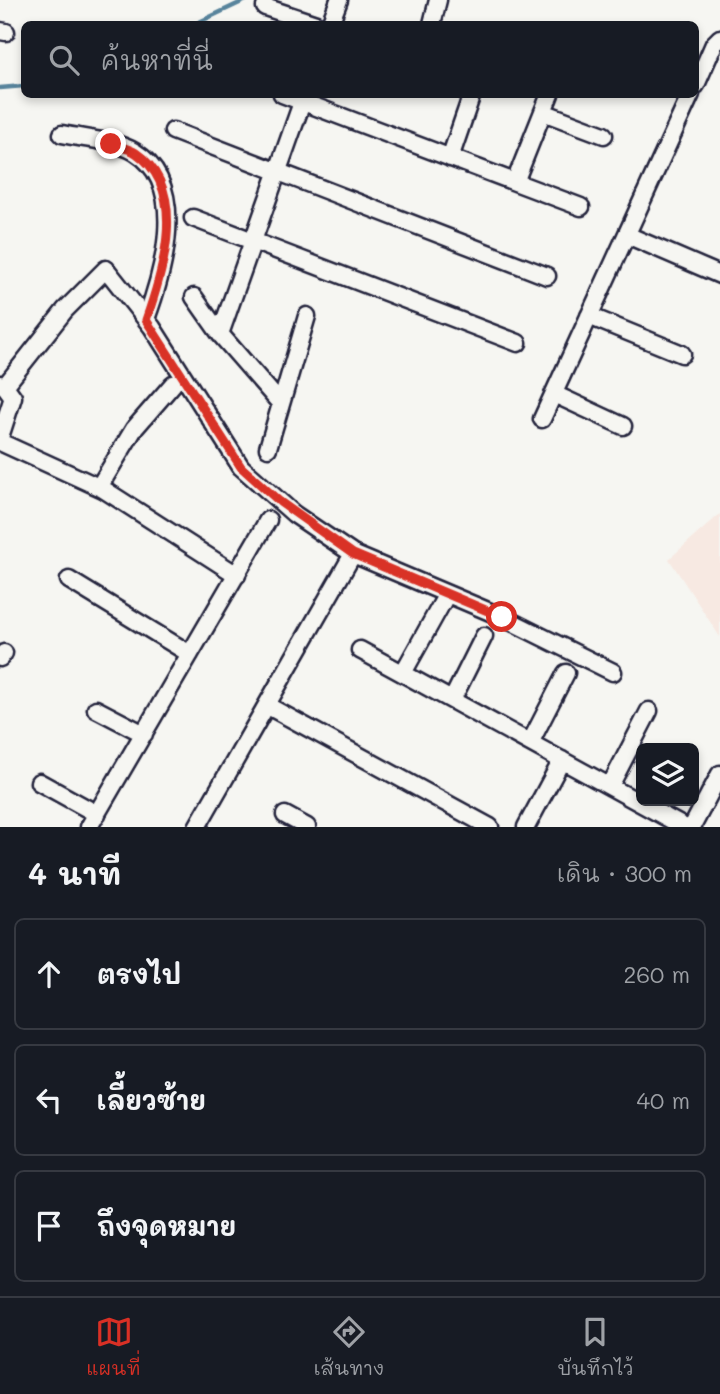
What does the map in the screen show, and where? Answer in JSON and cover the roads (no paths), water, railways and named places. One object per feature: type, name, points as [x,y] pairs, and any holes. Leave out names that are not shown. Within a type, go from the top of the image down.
[{"type":"street","points":[[433,21],[438,0]]},
{"type":"street","points":[[331,21],[339,1]]},
{"type":"street","points":[[265,7],[307,21]]},
{"type":"street","points":[[699,77],[720,38]]},
{"type":"street","points":[[220,334],[303,98],[450,158],[581,207]]},
{"type":"street","points":[[450,158],[471,98]]},
{"type":"street","points":[[515,182],[548,98]]},
{"type":"street","points":[[542,419],[689,98]]},
{"type":"street","points":[[542,112],[604,135]]},
{"type":"street","points":[[173,131],[547,276]]},
{"type":"street","points":[[62,134],[134,152],[147,162],[157,177],[166,198],[169,225],[166,249],[146,320]]},
{"type":"street","points":[[193,218],[518,343]]},
{"type":"street","points":[[627,234],[720,275]]},
{"type":"street","points":[[0,437],[13,397],[3,385],[65,310],[106,269],[146,320],[241,467],[294,514],[353,554],[502,617],[614,672]]},
{"type":"street","points":[[194,297],[220,334],[280,403]]},
{"type":"street","points":[[268,448],[307,316]]},
{"type":"street","points":[[589,316],[682,354]]},
{"type":"street","points":[[99,487],[134,429],[173,384]]},
{"type":"street","points":[[554,394],[623,426]]},
{"type":"street","points":[[0,442],[99,487],[237,575]]},
{"type":"street","points":[[39,782],[93,820],[268,520]]},
{"type":"street","points":[[197,827],[353,554]]},
{"type":"street","points":[[69,580],[190,654]]},
{"type":"street","points":[[403,673],[447,594]]},
{"type":"street","points":[[452,700],[484,636]]},
{"type":"street","points":[[360,650],[684,827]]},
{"type":"street","points":[[530,743],[566,673]]},
{"type":"street","points":[[268,706],[490,827]]},
{"type":"street","points":[[96,709],[144,734]]},
{"type":"street","points":[[610,786],[649,711]]},
{"type":"street","points":[[526,827],[562,760]]},
{"type":"street","points":[[692,827],[720,774]]},
{"type":"street","points":[[285,815],[307,827]]},
{"type":"waterway","points":[[201,21],[246,0]]},
{"type":"waterway","points":[[0,88],[21,86]]}]
